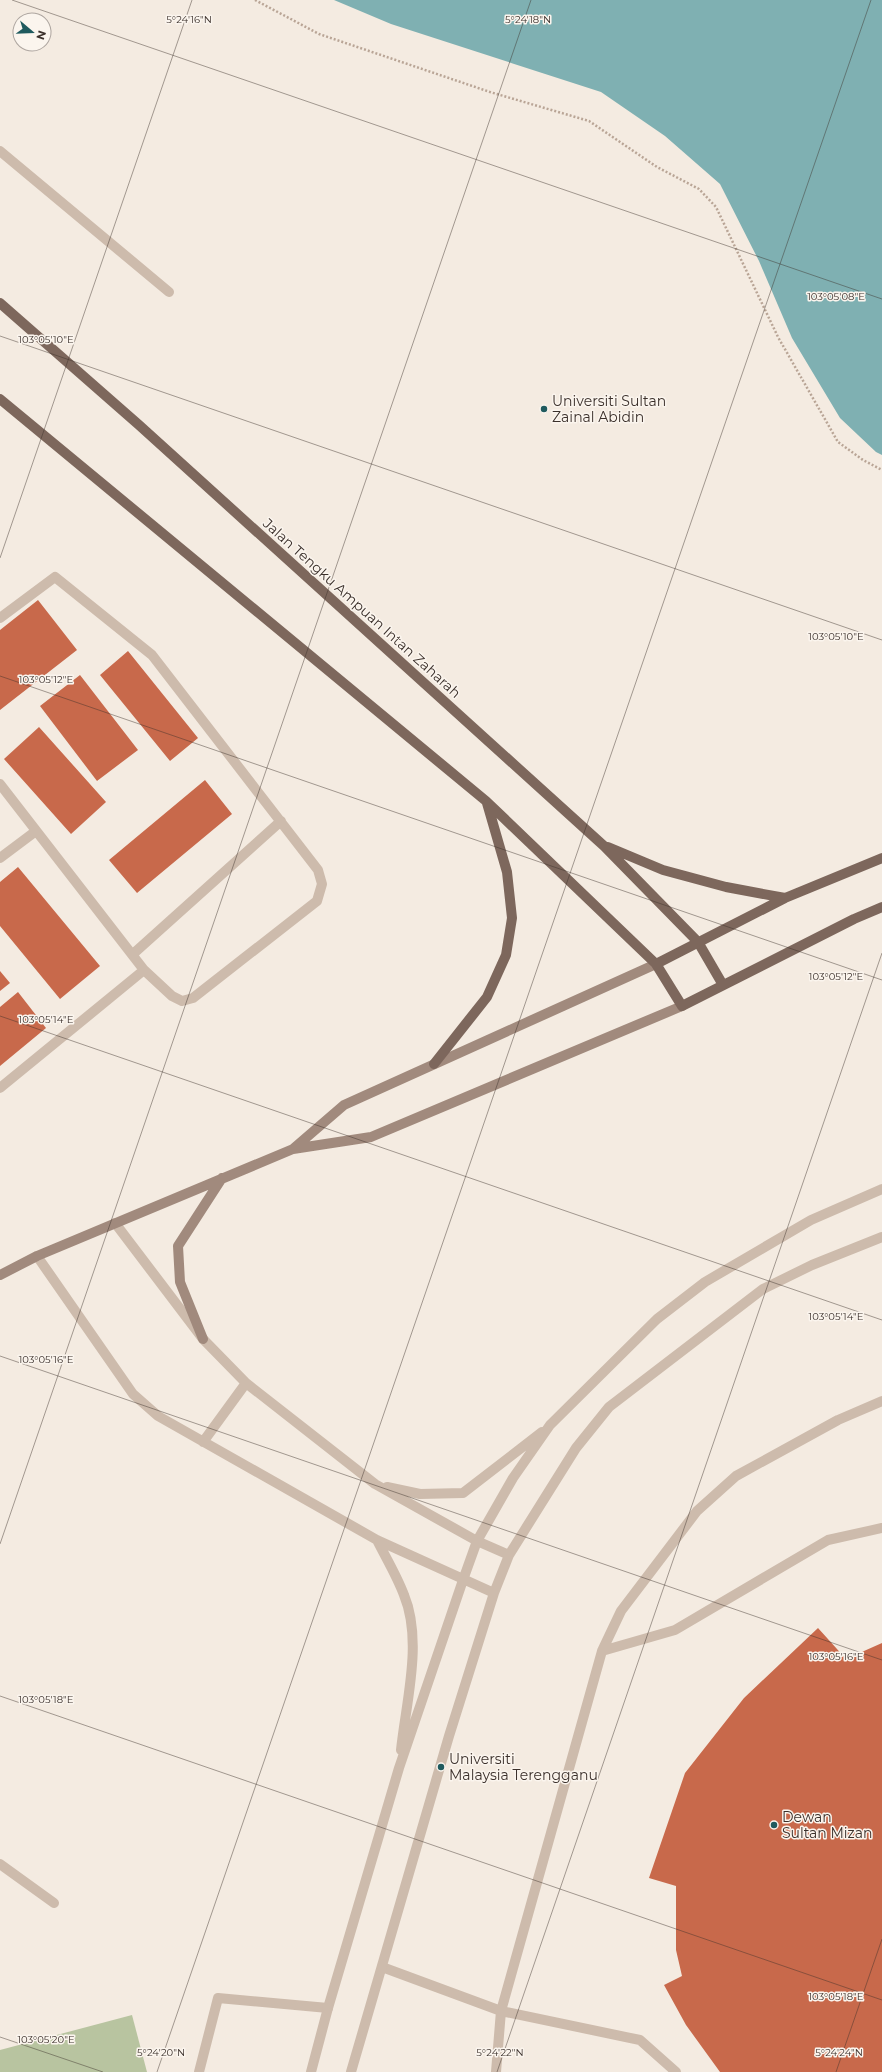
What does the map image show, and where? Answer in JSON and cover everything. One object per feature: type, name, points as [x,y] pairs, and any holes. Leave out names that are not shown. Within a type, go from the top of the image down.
[{"type":"main road","name":"Jalan Tengku Ampuan Intan Zaharah","points":[[0,303],[139,425],[604,846],[698,942],[723,985]]},
{"type":"main road","points":[[0,399],[486,801],[656,964],[682,1006]]},
{"type":"main road","points":[[434,1064],[487,998],[506,955],[512,918],[507,872],[486,801]]},
{"type":"main road","points":[[604,846],[663,870],[726,888],[785,898]]},
{"type":"main road","points":[[293,1149],[344,1105],[656,964],[785,898],[882,858]]},
{"type":"main road","points":[[0,1275],[37,1256],[293,1149],[372,1137],[682,1006],[854,919],[882,907]]},
{"type":"main road","points":[[203,1340],[180,1282],[178,1246],[222,1178]]},
{"type":"street","points":[[0,151],[169,292]]},
{"type":"street","points":[[0,618],[55,578],[152,655],[318,870],[322,884],[317,901],[193,998],[182,1001],[172,996],[144,970],[0,784]]},
{"type":"street","points":[[133,954],[281,821]]},
{"type":"street","points":[[0,858],[36,831]]},
{"type":"street","points":[[0,1088],[144,970]]},
{"type":"street","points":[[376,1484],[420,1494],[463,1492],[550,1425],[657,1319],[705,1282],[812,1220],[882,1190]]},
{"type":"street","points":[[115,1223],[203,1340],[246,1383],[376,1484],[477,1541],[509,1555]]},
{"type":"street","points":[[351,2072],[449,1736],[494,1593],[509,1555],[576,1448],[608,1407],[763,1289],[812,1265],[882,1237]]},
{"type":"street","points":[[37,1256],[133,1394],[158,1416],[377,1540],[494,1593]]},
{"type":"street","points":[[203,1442],[246,1383]]},
{"type":"street","points":[[496,2072],[501,2011],[602,1651],[621,1611],[697,1511],[736,1476],[838,1420],[882,1402]]},
{"type":"street","points":[[311,2072],[328,2008],[399,1768],[477,1541],[513,1478],[550,1425]]},
{"type":"street","points":[[602,1651],[675,1630],[828,1540],[882,1528]]},
{"type":"street","points":[[377,1540],[405,1596],[411,1627],[412,1670],[404,1714],[399,1768]]},
{"type":"street","points":[[0,1864],[54,1903]]},
{"type":"street","points":[[382,1967],[501,2011],[640,2040],[676,2072]]},
{"type":"street","points":[[199,2072],[218,1998],[328,2008]]},
{"type":"path","points":[[255,0],[319,34],[490,92],[589,121],[657,167],[699,189],[716,207],[778,337],[838,442],[863,460],[882,470]]},
{"type":"green space","points":[[132,2015],[147,2072],[0,2072],[0,2050]]},
{"type":"water","points":[[334,0],[882,0],[882,455],[876,452],[840,418],[792,338],[759,261],[720,184],[665,136],[601,92],[391,24]]},
{"type":"building","points":[[38,600],[77,650],[0,710],[0,630]]},
{"type":"building","points":[[128,651],[198,738],[170,761],[100,675]]},
{"type":"building","points":[[80,675],[138,750],[97,781],[40,706]]},
{"type":"building","points":[[39,727],[106,802],[71,834],[4,759]]},
{"type":"building","points":[[205,780],[232,814],[137,893],[109,860]]},
{"type":"building","points":[[18,867],[100,966],[60,999],[0,926],[0,882]]},
{"type":"building","points":[[0,971],[10,983],[0,991]]},
{"type":"building","points":[[18,992],[46,1028],[0,1066],[0,1007]]},
{"type":"building","name":"Dewan Sultan Mizan","points":[[818,1628],[846,1659],[882,1643],[882,2072],[720,2072],[686,2025],[664,1985],[682,1976],[676,1950],[676,1886],[649,1878],[685,1773],[744,1698]]},
{"type":"place","name":"Universiti Sultan Zainal Abidin","points":[[544,409]]},
{"type":"place","name":"Universiti Malaysia Terengganu","points":[[441,1767]]},
{"type":"place","name":"Dewan Sultan Mizan","points":[[774,1825]]}]
